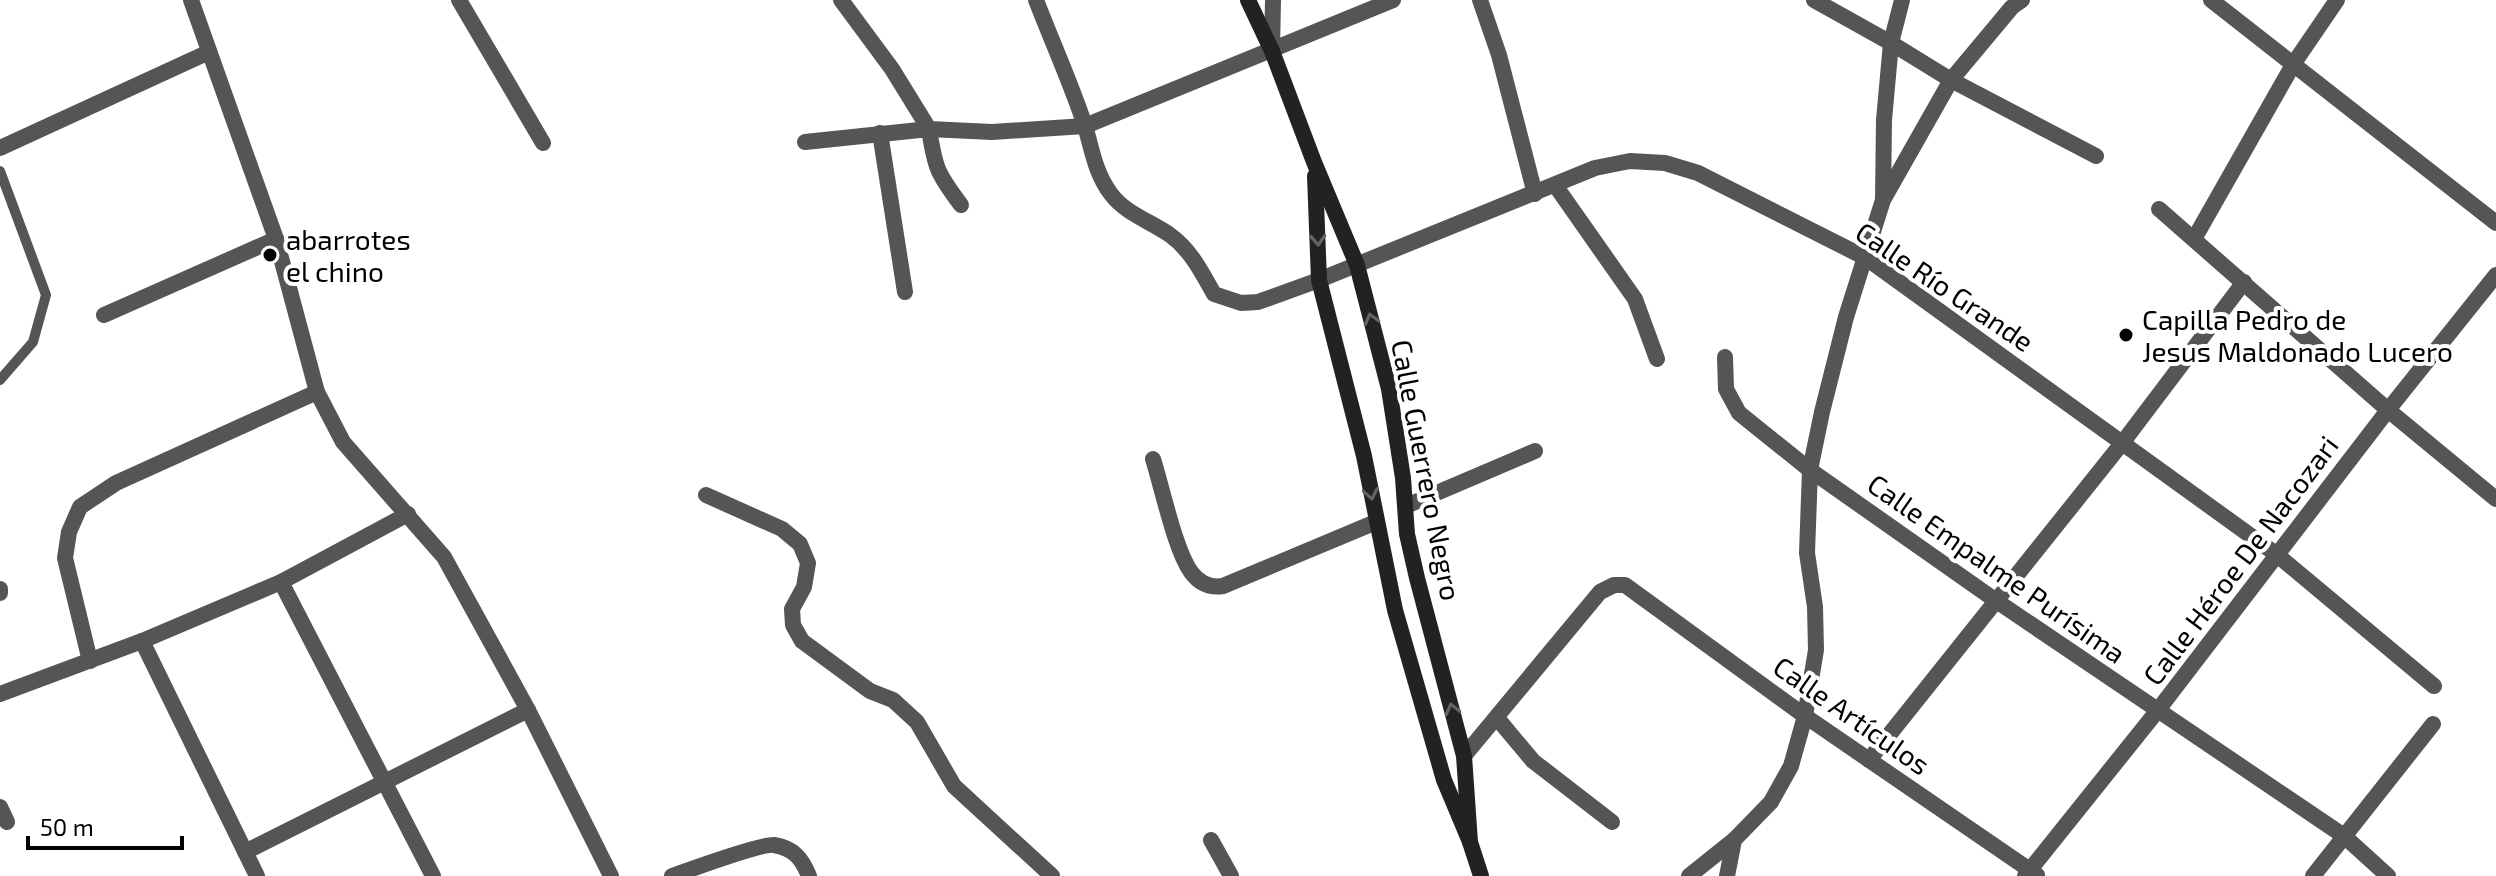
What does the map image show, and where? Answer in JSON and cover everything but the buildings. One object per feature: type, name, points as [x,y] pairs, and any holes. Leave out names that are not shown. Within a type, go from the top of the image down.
[{"type":"street","points":[[191,0],[276,239],[317,392],[343,442],[444,557],[528,710],[611,876]]},
{"type":"street","points":[[459,0],[543,143]]},
{"type":"street","points":[[841,0],[892,69],[929,129],[939,177],[961,205]]},
{"type":"street","name":"Calle Río Grande","points":[[1036,0],[1104,184],[1127,210],[1172,236],[1198,266],[1214,294],[1241,303],[1258,302],[1595,168],[1630,161],[1665,163],[1698,173],[1866,258],[2276,554],[2434,686]]},
{"type":"street","name":"Calle Guerrero Negro","points":[[1248,0],[1272,51],[1357,265],[1389,389],[1406,506],[1407,534],[1464,756],[1470,842]]},
{"type":"street","points":[[1272,51],[1273,0]]},
{"type":"street","points":[[805,142],[929,129],[992,132],[1085,126],[1393,0]]},
{"type":"street","points":[[1480,0],[1499,55],[1535,194]]},
{"type":"street","points":[[1814,0],[1951,80],[2096,156]]},
{"type":"street","points":[[1883,200],[1884,120],[1891,43],[1902,0]]},
{"type":"street","points":[[1689,876],[1734,840],[1771,802],[1791,766],[1805,716],[1816,650],[1815,607],[1807,553],[1810,470],[1839,344],[1883,200],[1951,80],[2012,7],[2022,0]]},
{"type":"street","points":[[2211,0],[2496,223]]},
{"type":"street","points":[[2194,239],[2294,63],[2337,0]]},
{"type":"street","points":[[0,148],[209,52]]},
{"type":"street","points":[[880,133],[905,292]]},
{"type":"street","name":"Calle Guerrero Negro","points":[[1314,162],[1319,280],[1364,456],[1395,610],[1444,780],[1481,876]]},
{"type":"street","points":[[1555,185],[1635,299],[1657,359]]},
{"type":"street","points":[[2159,209],[2388,410],[2496,499]]},
{"type":"street","points":[[104,315],[276,239]]},
{"type":"street","name":"Calle Héroe De Nacozari","points":[[2031,874],[2276,554],[2496,275]]},
{"type":"street","points":[[1869,760],[2123,442],[2244,282]]},
{"type":"street","name":"Calle Empalme Purísima","points":[[1725,357],[1726,389],[1739,413],[1810,470],[1995,600],[2344,836],[2388,876]]},
{"type":"street","points":[[90,661],[65,558],[69,532],[80,507],[116,483],[317,392]]},
{"type":"street","points":[[1406,506],[1535,451]]},
{"type":"street","points":[[1153,459],[1190,570],[1198,580],[1213,588],[1376,522]]},
{"type":"street","points":[[706,495],[782,529],[800,544],[808,563],[804,587],[792,609],[793,625],[802,641],[870,691],[893,700],[917,722],[954,786],[1052,876]]},
{"type":"street","points":[[0,694],[142,641],[281,582],[408,514]]},
{"type":"street","points":[[281,582],[433,876]]},
{"type":"street","name":"Calle Artículos","points":[[1497,718],[1600,592],[1614,585],[1625,585],[2031,874]]},
{"type":"street","points":[[142,641],[257,876]]},
{"type":"street","points":[[245,852],[528,710]]},
{"type":"street","points":[[1464,756],[1497,718],[1533,761],[1612,822]]},
{"type":"street","points":[[2313,876],[2433,724]]},
{"type":"street","points":[[1211,840],[1231,876]]},
{"type":"street","points":[[1727,876],[1734,840]]},
{"type":"street","points":[[672,876],[771,844],[800,857],[809,876]]},
{"type":"lane","points":[[0,171],[46,295],[33,342],[0,380]]},
{"type":"place","name":"abarrotes el chino","points":[[270,255]]},
{"type":"place","name":"Capilla Pedro de Jesus Maldonado Lucero","points":[[2126,335]]}]
